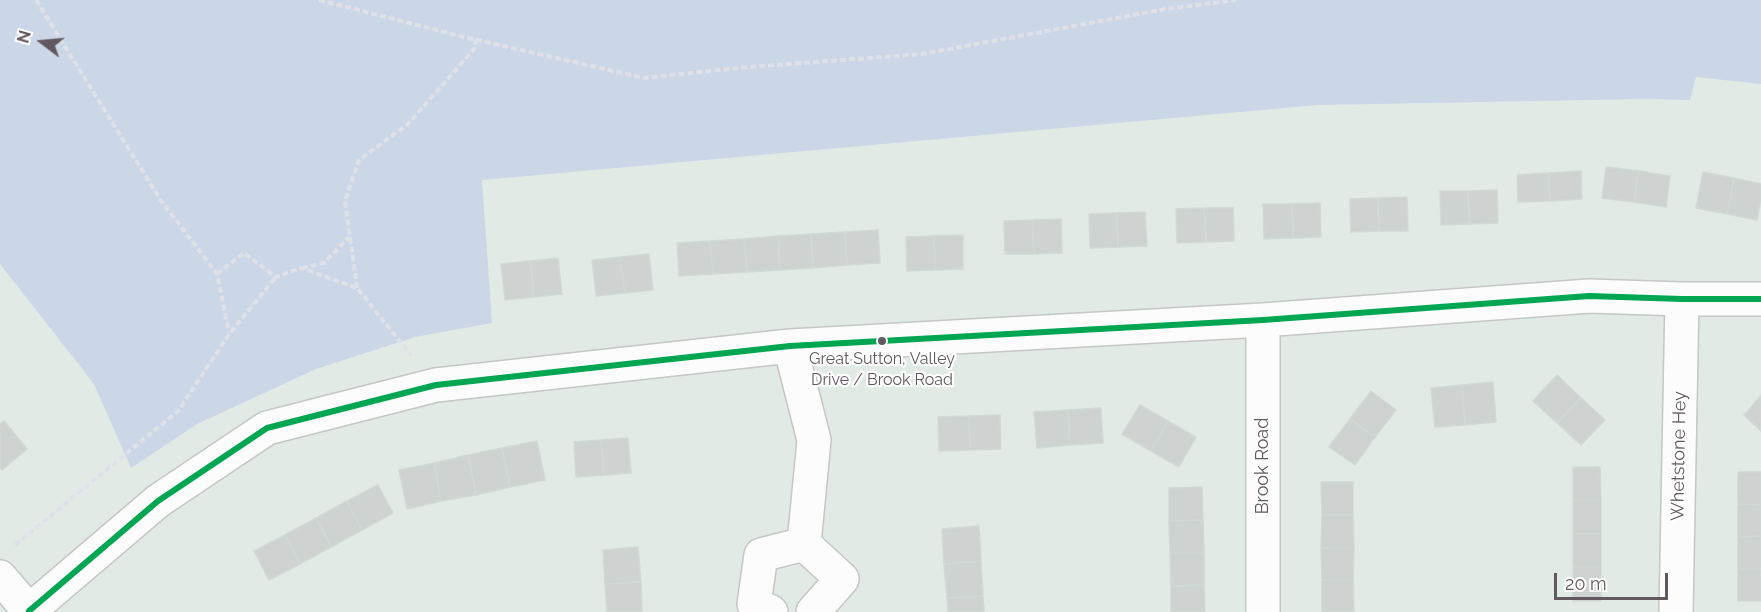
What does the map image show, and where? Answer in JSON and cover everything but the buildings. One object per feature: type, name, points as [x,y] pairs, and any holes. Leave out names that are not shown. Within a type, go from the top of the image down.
[{"type":"street","points":[[4,563],[29,611],[158,501],[267,428],[436,386],[790,346],[1263,320],[1590,296],[1761,299]]},
{"type":"street","name":"Whetstone Hey","points":[[1676,612],[1682,299]]},
{"type":"street","name":"Brook Road","points":[[1263,320],[1263,612]]},
{"type":"street","points":[[790,346],[814,440],[804,544]]},
{"type":"street","points":[[771,612],[754,604],[760,555],[804,544]]},
{"type":"street","points":[[804,544],[842,579],[813,612]]},
{"type":"path","points":[[36,0],[160,199],[217,274],[230,333]]},
{"type":"path","points":[[319,0],[644,78],[737,68],[922,54],[1166,9],[1236,0]]},
{"type":"path","points":[[436,386],[357,288],[345,201],[359,160],[408,124],[475,48],[476,39]]},
{"type":"path","points":[[4,563],[178,411],[230,333],[276,277],[324,263],[350,237]]},
{"type":"path","points":[[217,274],[244,253],[276,277]]},
{"type":"path","points":[[301,268],[357,288]]},
{"type":"shaded area","points":[[0,0],[1761,0],[1761,84],[1696,77],[1690,100],[1318,105],[482,180],[492,323],[415,337],[316,369],[197,424],[131,468],[94,384],[0,264]]},
{"type":"transit line","points":[[29,611],[158,501],[267,428],[436,385],[790,346],[1263,320],[1589,296],[1761,299]]},
{"type":"place","name":"Great Sutton, Valley Drive / Brook Road","points":[[882,341]]}]
